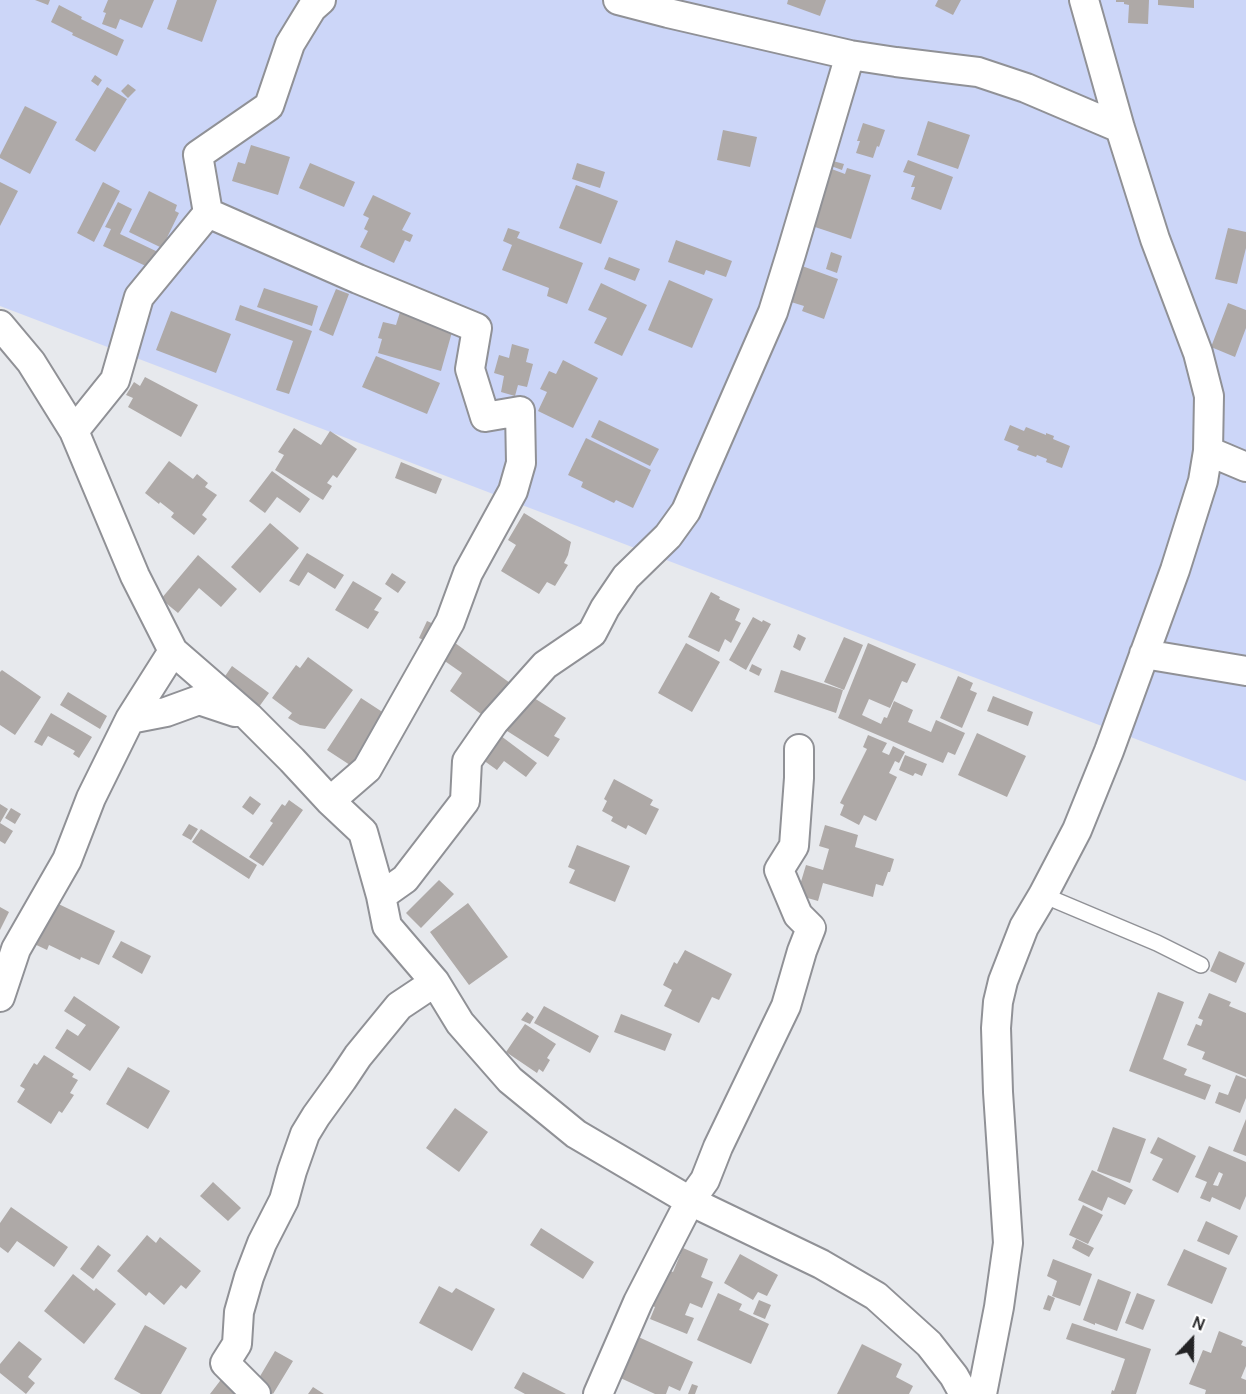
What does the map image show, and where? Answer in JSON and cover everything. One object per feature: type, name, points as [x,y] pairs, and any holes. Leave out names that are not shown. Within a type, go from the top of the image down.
[{"type":"street","points":[[74,431],[115,380],[139,297],[208,213],[198,155],[269,106],[290,44],[312,8],[321,0]]},
{"type":"street","points":[[618,0],[850,55],[978,72],[1026,88],[1120,128]]},
{"type":"street","points":[[982,1394],[999,1308],[1008,1243],[996,1028],[998,1002],[1003,981],[1024,927],[1077,830],[1109,751],[1175,570],[1203,481],[1208,451],[1209,396],[1198,353],[1155,239],[1120,128],[1084,0]]},
{"type":"street","points":[[381,896],[405,879],[465,801],[468,761],[494,722],[546,665],[592,633],[605,608],[626,577],[668,536],[686,511],[772,312],[850,55]]},
{"type":"street","points":[[208,213],[477,328],[470,369],[485,417],[520,411],[521,463],[513,491],[468,573],[450,622],[367,769],[330,801]]},
{"type":"street","points":[[0,324],[31,362],[74,431],[135,576],[174,651],[249,717],[363,832],[387,926],[435,982],[460,1023],[510,1080],[576,1134],[690,1201],[820,1264],[876,1296],[929,1344],[954,1376],[964,1394]]},
{"type":"street","points":[[1208,451],[1246,467]]},
{"type":"street","points":[[0,997],[16,949],[67,860],[91,798],[130,719],[174,651]]},
{"type":"street","points":[[1144,654],[1246,671]]},
{"type":"street","points":[[130,719],[166,712],[200,700],[249,717]]},
{"type":"street","points":[[604,1392],[638,1302],[690,1201],[705,1180],[718,1147],[786,1006],[811,928],[798,915],[778,870],[794,846],[799,749]]},
{"type":"street","points":[[255,1394],[225,1363],[237,1344],[238,1312],[249,1277],[262,1242],[284,1200],[305,1134],[358,1056],[399,1006],[435,982]]},
{"type":"lane","points":[[1043,895],[1156,943],[1201,965]]},
{"type":"shaded area","points":[[0,0],[1246,0],[1246,781],[0,306]]},
{"type":"building","points":[[35,0],[50,0],[48,5]]},
{"type":"building","points":[[108,0],[154,0],[142,28],[120,19],[116,29],[102,24],[106,13],[103,12]]},
{"type":"building","points":[[177,0],[217,0],[202,42],[167,29]]},
{"type":"building","points":[[788,0],[826,0],[820,16],[787,4]]},
{"type":"building","points":[[938,0],[961,0],[953,15],[935,6]]},
{"type":"building","points":[[1116,0],[1149,0],[1148,24],[1128,23],[1129,5],[1116,2]]},
{"type":"building","points":[[1158,0],[1194,0],[1194,8],[1158,5]]},
{"type":"building","points":[[59,5],[82,17],[81,19],[124,40],[117,56],[72,35],[73,33],[51,22]]},
{"type":"building","points":[[95,75],[102,80],[98,86],[91,81]]},
{"type":"building","points":[[128,84],[136,90],[128,98],[121,91]]},
{"type":"building","points":[[107,87],[127,99],[95,152],[75,140]]},
{"type":"building","points":[[25,106],[57,122],[30,174],[0,158]]},
{"type":"building","points":[[928,121],[970,135],[958,169],[917,155]]},
{"type":"building","points":[[863,123],[885,130],[873,158],[856,153]]},
{"type":"building","points":[[723,130],[757,137],[750,167],[717,160]]},
{"type":"building","points":[[251,145],[290,157],[278,195],[232,181],[238,162],[245,164]]},
{"type":"building","points":[[908,160],[953,177],[941,210],[911,199],[915,187],[911,187],[915,176],[903,172]]},
{"type":"building","points":[[833,161],[844,164],[842,170],[831,166]]},
{"type":"building","points":[[310,163],[355,182],[344,207],[299,188]]},
{"type":"building","points":[[577,163],[605,172],[600,188],[572,179]]},
{"type":"building","points":[[829,168],[845,174],[847,168],[871,175],[851,239],[812,226]]},
{"type":"building","points":[[0,182],[18,191],[0,226]]},
{"type":"building","points":[[103,182],[120,191],[94,242],[77,233]]},
{"type":"building","points":[[576,185],[618,201],[601,244],[559,228]]},
{"type":"building","points":[[149,191],[177,205],[175,211],[179,213],[162,248],[129,232]]},
{"type":"building","points":[[373,195],[411,213],[402,230],[413,235],[410,242],[405,240],[394,263],[360,247],[368,231],[364,229],[369,218],[363,215]]},
{"type":"building","points":[[118,202],[132,209],[120,234],[158,252],[150,268],[103,246],[111,229],[105,227]]},
{"type":"building","points":[[508,228],[520,232],[517,238],[583,263],[567,304],[547,296],[549,288],[502,270],[512,245],[503,241]]},
{"type":"building","points":[[1228,228],[1246,232],[1246,248],[1237,284],[1215,279]]},
{"type":"building","points":[[676,240],[732,261],[726,277],[706,270],[704,275],[668,262]]},
{"type":"building","points":[[831,252],[842,256],[837,273],[826,269]]},
{"type":"building","points":[[609,257],[640,269],[635,281],[604,269]]},
{"type":"building","points":[[791,262],[838,279],[824,319],[802,311],[804,306],[778,298]]},
{"type":"building","points":[[669,280],[713,299],[692,348],[648,330]]},
{"type":"building","points":[[601,283],[647,305],[622,356],[594,343],[607,318],[588,310]]},
{"type":"building","points":[[264,288],[318,306],[312,326],[257,307]]},
{"type":"building","points":[[336,289],[349,294],[333,336],[319,330]]},
{"type":"building","points":[[1228,303],[1246,310],[1246,328],[1235,357],[1211,347]]},
{"type":"building","points":[[240,305],[312,331],[289,394],[276,390],[293,341],[235,320]]},
{"type":"building","points":[[401,309],[454,325],[441,371],[378,353],[382,339],[378,338],[383,322],[396,325]]},
{"type":"building","points":[[171,311],[231,334],[216,373],[156,350]]},
{"type":"building","points":[[512,344],[529,349],[526,362],[533,364],[527,387],[518,385],[515,396],[501,392],[504,376],[494,373],[499,355],[509,358]]},
{"type":"building","points":[[376,356],[440,383],[427,414],[362,387]]},
{"type":"building","points":[[563,360],[598,378],[573,428],[538,411],[547,392],[540,389],[549,371],[556,374]]},
{"type":"building","points":[[145,377],[198,405],[181,437],[128,407],[133,398],[126,395],[134,382],[140,386]]},
{"type":"building","points":[[599,420],[659,449],[650,466],[591,437]]},
{"type":"building","points":[[1010,425],[1024,431],[1026,427],[1046,435],[1046,433],[1054,436],[1053,439],[1070,446],[1062,468],[1046,462],[1047,459],[1037,455],[1036,457],[1017,450],[1019,446],[1004,440]]},
{"type":"building","points":[[294,428],[321,445],[330,431],[357,449],[337,478],[333,475],[327,483],[332,486],[323,500],[275,470],[284,455],[278,452]]},
{"type":"building","points":[[586,438],[651,470],[633,508],[616,500],[614,503],[581,487],[583,482],[568,475]]},
{"type":"building","points":[[169,461],[193,479],[197,474],[208,483],[205,487],[217,495],[202,515],[207,519],[194,535],[171,517],[174,513],[145,493]]},
{"type":"building","points":[[401,462],[442,479],[436,494],[395,478]]},
{"type":"building","points":[[272,471],[310,499],[300,513],[277,497],[265,513],[249,501]]},
{"type":"building","points":[[524,513],[571,542],[564,563],[568,565],[555,586],[547,582],[539,594],[501,571],[516,545],[508,540]]},
{"type":"building","points":[[270,523],[299,548],[260,593],[231,567]]},
{"type":"building","points":[[307,553],[344,575],[335,589],[308,572],[299,586],[289,581]]},
{"type":"building","points":[[198,555],[237,589],[221,607],[199,588],[178,613],[161,599]]},
{"type":"building","points":[[392,573],[406,582],[398,593],[385,584]]},
{"type":"building","points":[[353,581],[382,598],[374,610],[379,612],[368,629],[335,610]]},
{"type":"building","points":[[711,592],[720,597],[719,599],[740,609],[735,620],[741,623],[731,643],[725,639],[719,652],[688,637]]},
{"type":"building","points":[[753,617],[771,624],[746,670],[729,660]]},
{"type":"building","points":[[427,621],[436,625],[428,642],[419,638]]},
{"type":"building","points":[[798,634],[806,638],[800,651],[793,647]]},
{"type":"building","points":[[844,637],[863,645],[844,690],[824,682]]},
{"type":"building","points":[[451,640],[510,683],[485,717],[450,691],[462,673],[439,657]]},
{"type":"building","points":[[686,643],[720,662],[692,712],[658,693]]},
{"type":"building","points":[[868,643],[916,664],[907,683],[902,681],[890,708],[869,699],[862,715],[881,724],[884,717],[887,718],[894,701],[913,710],[908,722],[931,732],[936,720],[965,733],[955,755],[948,752],[943,763],[838,718]]},
{"type":"building","points":[[308,657],[353,690],[325,729],[300,725],[288,718],[292,713],[272,698],[296,665],[300,668]]},
{"type":"building","points":[[752,664],[762,669],[759,676],[749,671]]},
{"type":"building","points":[[232,666],[269,693],[256,711],[219,685]]},
{"type":"building","points":[[2,670],[41,697],[15,735],[0,725],[0,672]]},
{"type":"building","points":[[781,670],[843,690],[836,713],[774,692]]},
{"type":"building","points":[[958,676],[973,683],[970,690],[977,693],[962,728],[940,718]]},
{"type":"building","points":[[68,692],[107,716],[100,729],[60,705]]},
{"type":"building","points":[[526,693],[566,718],[554,736],[560,739],[548,757],[504,729]]},
{"type":"building","points":[[993,696],[1033,712],[1028,726],[987,711]]},
{"type":"building","points":[[361,698],[387,715],[353,767],[327,750]]},
{"type":"building","points":[[51,713],[92,737],[79,758],[73,754],[75,751],[48,736],[42,746],[34,742]]},
{"type":"building","points":[[977,733],[1026,756],[1007,797],[958,775]]},
{"type":"building","points":[[868,735],[887,743],[882,752],[889,755],[893,746],[905,752],[899,763],[895,761],[889,773],[897,777],[876,821],[864,815],[859,825],[840,815],[844,805],[840,803],[867,749],[863,747]]},
{"type":"building","points":[[501,736],[537,763],[526,777],[504,761],[497,770],[483,760]]},
{"type":"building","points":[[905,755],[927,764],[922,776],[915,773],[913,776],[899,770]]},
{"type":"building","points":[[614,779],[653,800],[650,805],[659,809],[646,835],[628,825],[626,829],[611,821],[613,817],[602,811],[607,801],[604,799]]},
{"type":"building","points":[[250,796],[261,804],[253,815],[242,807]]},
{"type":"building","points":[[289,800],[303,810],[263,866],[249,857],[273,823],[270,821],[282,804],[285,806]]},
{"type":"building","points":[[0,804],[8,809],[0,823]]},
{"type":"building","points":[[11,808],[21,814],[15,824],[5,818]]},
{"type":"building","points":[[0,823],[13,831],[5,844],[0,841]]},
{"type":"building","points":[[189,824],[198,829],[191,840],[182,835]]},
{"type":"building","points":[[825,825],[858,835],[855,847],[894,859],[883,886],[876,884],[873,897],[823,883],[818,901],[797,895],[806,865],[823,870],[829,849],[819,846]]},
{"type":"building","points":[[201,829],[257,865],[249,879],[192,842]]},
{"type":"building","points":[[577,845],[630,866],[615,902],[569,883],[575,870],[568,867]]},
{"type":"building","points":[[439,880],[454,894],[421,928],[406,913]]},
{"type":"building","points":[[48,899],[115,931],[99,965],[81,957],[80,960],[49,945],[47,950],[28,941]]},
{"type":"building","points":[[468,903],[508,957],[469,985],[430,932]]},
{"type":"building","points":[[0,907],[9,912],[0,930]]},
{"type":"building","points":[[121,941],[151,956],[142,974],[112,957]]},
{"type":"building","points":[[685,950],[732,974],[719,1000],[712,997],[699,1023],[664,1006],[672,990],[663,985],[674,962],[677,964]]},
{"type":"building","points":[[1219,951],[1245,963],[1236,983],[1210,971]]},
{"type":"building","points":[[1158,992],[1184,1002],[1163,1059],[1187,1069],[1184,1075],[1211,1085],[1205,1100],[1129,1071]]},
{"type":"building","points":[[1209,993],[1231,1002],[1229,1006],[1246,1013],[1246,1077],[1202,1059],[1205,1052],[1187,1045],[1196,1024],[1201,1026],[1203,1020],[1198,1018]]},
{"type":"building","points":[[74,996],[120,1027],[90,1071],[55,1048],[67,1029],[78,1036],[86,1025],[64,1011]]},
{"type":"building","points":[[544,1006],[599,1036],[590,1053],[534,1023]]},
{"type":"building","points":[[527,1012],[534,1017],[530,1024],[521,1020]]},
{"type":"building","points":[[621,1014],[672,1034],[665,1051],[614,1032]]},
{"type":"building","points":[[525,1024],[556,1044],[547,1058],[550,1060],[543,1072],[539,1069],[537,1073],[506,1052]]},
{"type":"building","points":[[44,1055],[74,1074],[72,1077],[78,1080],[70,1093],[74,1095],[62,1113],[59,1111],[51,1124],[17,1102],[25,1089],[20,1086],[34,1063],[37,1065]]},
{"type":"building","points":[[128,1067],[170,1091],[148,1129],[106,1104]]},
{"type":"building","points":[[1236,1075],[1246,1079],[1246,1098],[1240,1113],[1215,1103],[1219,1092],[1228,1095]]},
{"type":"building","points":[[455,1108],[488,1132],[459,1172],[426,1148]]},
{"type":"building","points":[[1246,1119],[1246,1156],[1233,1151]]},
{"type":"building","points":[[1113,1127],[1146,1139],[1130,1183],[1097,1171]]},
{"type":"building","points":[[1158,1137],[1196,1156],[1178,1193],[1152,1180],[1163,1159],[1150,1153]]},
{"type":"building","points":[[1209,1146],[1246,1162],[1246,1196],[1240,1210],[1212,1197],[1210,1202],[1200,1198],[1207,1182],[1195,1177]],"holes":[[[1219,1172],[1223,1174],[1218,1186],[1213,1185]]]},
{"type":"building","points":[[1092,1170],[1133,1190],[1125,1205],[1108,1197],[1102,1211],[1078,1200]]},
{"type":"building","points":[[213,1182],[241,1208],[228,1221],[200,1196]]},
{"type":"building","points":[[1083,1205],[1103,1215],[1088,1244],[1069,1235]]},
{"type":"building","points":[[11,1207],[68,1247],[54,1267],[17,1241],[8,1253],[0,1247],[0,1223]]},
{"type":"building","points":[[1206,1221],[1238,1236],[1229,1255],[1197,1241]]},
{"type":"building","points":[[541,1228],[594,1262],[583,1279],[530,1245]]},
{"type":"building","points":[[147,1235],[156,1243],[160,1237],[201,1271],[186,1289],[181,1285],[164,1305],[149,1292],[146,1296],[117,1271]]},
{"type":"building","points":[[1076,1239],[1094,1248],[1089,1257],[1072,1248]]},
{"type":"building","points":[[98,1245],[111,1255],[93,1279],[80,1269]]},
{"type":"building","points":[[683,1248],[708,1259],[701,1277],[713,1282],[702,1308],[690,1303],[685,1315],[694,1318],[687,1334],[650,1319],[655,1307],[643,1302],[662,1268],[673,1272]]},
{"type":"building","points":[[1184,1249],[1227,1268],[1212,1304],[1167,1285]]},
{"type":"building","points":[[740,1254],[778,1275],[767,1296],[758,1292],[753,1300],[724,1283]]},
{"type":"building","points":[[1053,1259],[1092,1274],[1080,1306],[1052,1296],[1057,1281],[1047,1276]]},
{"type":"building","points":[[73,1274],[94,1291],[96,1288],[116,1304],[84,1344],[44,1311]]},
{"type":"building","points":[[1098,1279],[1131,1292],[1117,1331],[1083,1320]]},
{"type":"building","points":[[439,1286],[452,1293],[456,1288],[495,1309],[472,1351],[419,1323]]},
{"type":"building","points":[[718,1293],[742,1304],[739,1310],[769,1324],[751,1364],[697,1340]]},
{"type":"building","points":[[1137,1293],[1155,1300],[1143,1330],[1125,1323]]},
{"type":"building","points":[[1048,1295],[1055,1298],[1050,1311],[1043,1309]]},
{"type":"building","points":[[759,1300],[771,1305],[765,1319],[753,1314]]},
{"type":"building","points":[[1072,1323],[1151,1349],[1136,1394],[1111,1394],[1125,1359],[1066,1339]]},
{"type":"building","points":[[145,1325],[187,1348],[161,1394],[141,1394],[114,1379]]},
{"type":"building","points":[[1219,1331],[1243,1341],[1241,1345],[1246,1347],[1246,1366],[1241,1378],[1246,1380],[1246,1394],[1205,1394],[1206,1390],[1189,1384],[1203,1350],[1211,1353]]},
{"type":"building","points":[[632,1334],[693,1362],[680,1391],[669,1386],[666,1394],[655,1394],[614,1375]]},
{"type":"building","points":[[19,1341],[42,1359],[28,1377],[35,1383],[26,1394],[0,1373],[0,1364]]},
{"type":"building","points":[[862,1344],[902,1364],[896,1377],[913,1386],[909,1394],[837,1394]]},
{"type":"building","points":[[275,1351],[293,1361],[273,1394],[256,1383]]},
{"type":"building","points":[[523,1372],[566,1394],[525,1394],[514,1388]]},
{"type":"building","points":[[223,1377],[247,1394],[210,1394]]},
{"type":"building","points":[[692,1384],[698,1386],[695,1394],[688,1394]]},
{"type":"building","points":[[313,1387],[324,1394],[308,1394]]}]
